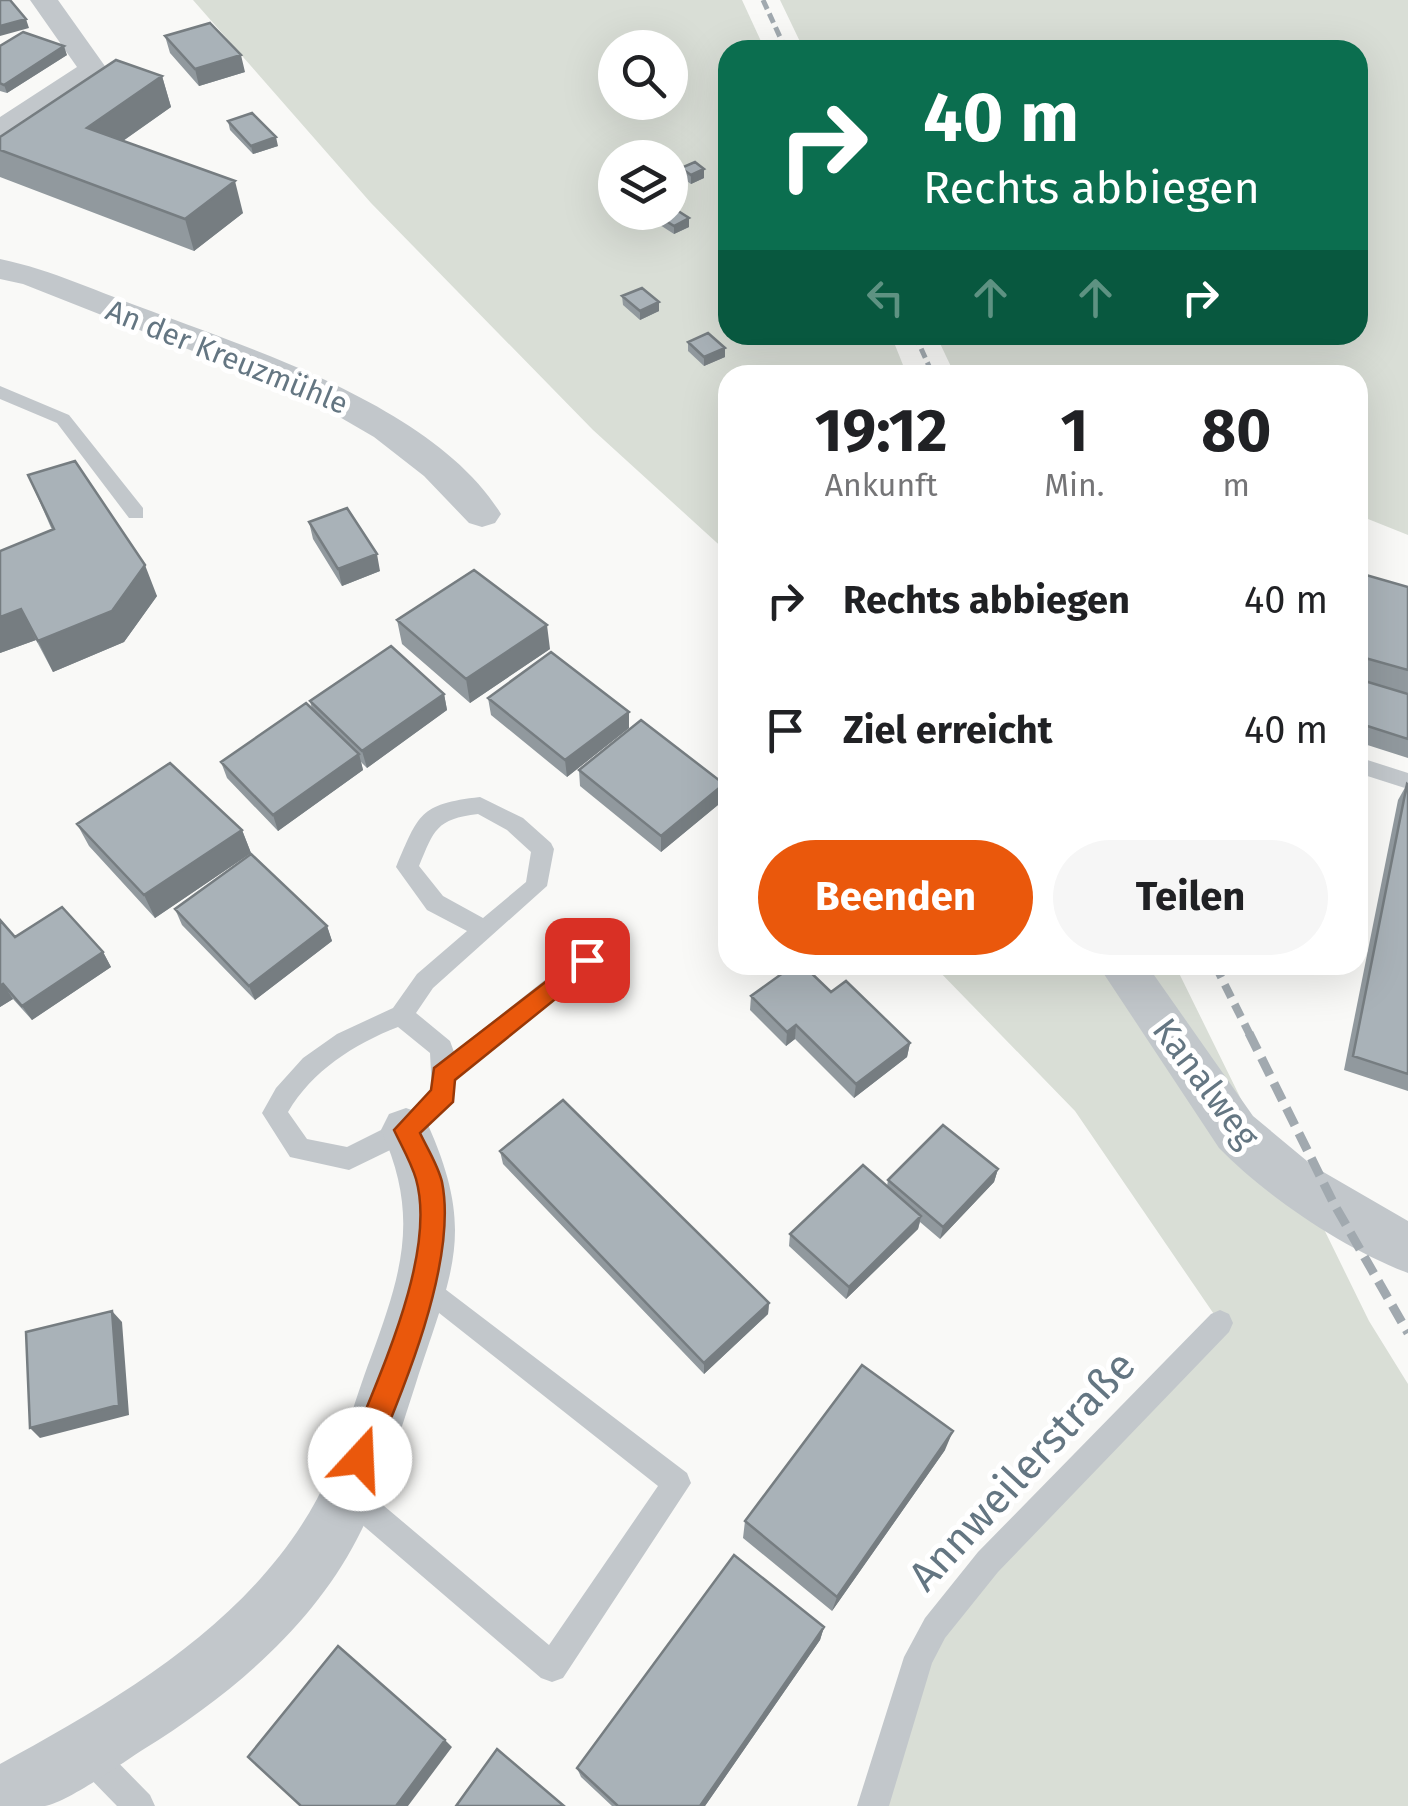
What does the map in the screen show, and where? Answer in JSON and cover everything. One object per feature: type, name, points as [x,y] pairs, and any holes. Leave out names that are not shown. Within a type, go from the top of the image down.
[{"type":"street","points":[[8,117],[93,70],[44,0]]},
{"type":"street","name":"An der Kreuzmühle","points":[[0,269],[33,276],[315,387],[404,436],[463,490],[482,514]]},
{"type":"street","name":"Kanalweg","points":[[1128,975],[1236,1132],[1253,1150],[1275,1168],[1408,1249]]},
{"type":"street","points":[[0,1798],[86,1752],[242,1640],[326,1539],[348,1494],[424,1285],[432,1230],[429,1180],[406,1130]]},
{"type":"lane","points":[[0,392],[63,420],[136,514]]},
{"type":"lane","points":[[1368,768],[1408,780]]},
{"type":"lane","points":[[401,1015],[442,1048],[444,1094],[406,1130],[349,1159],[299,1149],[274,1113],[287,1087],[362,1029],[401,1015],[425,981],[536,886],[543,849],[515,824],[480,805],[449,809],[426,822],[406,867],[435,903],[484,929]]},
{"type":"lane","points":[[443,1076],[587,960],[584,936]]},
{"type":"lane","points":[[348,1494],[552,1668],[677,1483],[424,1285]]},
{"type":"lane","name":"Annweilerstraße","points":[[873,1806],[919,1658],[935,1628],[988,1562],[1220,1322]]},
{"type":"lane","points":[[86,1752],[139,1806]]},
{"type":"shaded area","points":[[193,0],[742,0],[760,40],[718,40],[718,345],[895,345],[903,365],[718,365],[718,544],[593,430],[371,203]]},
{"type":"shaded area","points":[[780,0],[1408,0],[1408,535],[1368,519],[1368,365],[950,365],[941,345],[1368,345],[1368,40],[799,40]]},
{"type":"shaded area","points":[[943,975],[1180,975],[1275,1168],[1318,1217],[1369,1321],[1408,1384],[1408,1806],[873,1806],[919,1657],[1220,1323],[1075,1111]]},
{"type":"building","points":[[0,0],[10,0],[26,19],[0,26]]},
{"type":"building","points":[[210,23],[241,55],[195,69],[165,36]]},
{"type":"building","points":[[23,32],[64,46],[4,85],[0,83],[0,46]]},
{"type":"building","points":[[116,60],[162,76],[87,128],[235,181],[185,219],[0,150],[0,137]]},
{"type":"building","points":[[252,113],[276,137],[251,146],[228,121]]},
{"type":"building","points":[[695,162],[704,169],[691,175],[688,165]]},
{"type":"building","points":[[642,288],[659,302],[640,311],[622,296]]},
{"type":"building","points":[[708,333],[725,348],[704,357],[688,342]]},
{"type":"building","points":[[75,461],[145,565],[112,611],[38,641],[21,609],[0,617],[0,551],[54,529],[28,475]]},
{"type":"building","points":[[347,508],[377,554],[338,569],[309,522]]},
{"type":"building","points":[[474,570],[547,625],[466,679],[397,620]]},
{"type":"building","points":[[1368,576],[1408,587],[1408,670],[1368,659]]},
{"type":"building","points":[[391,646],[444,694],[362,751],[310,701]]},
{"type":"building","points":[[551,652],[629,712],[565,760],[488,698]]},
{"type":"building","points":[[1368,682],[1408,694],[1408,739],[1368,726]]},
{"type":"building","points":[[306,703],[359,754],[273,815],[221,762]]},
{"type":"building","points":[[641,720],[718,779],[718,789],[661,836],[579,770]]},
{"type":"building","points":[[170,763],[242,830],[144,895],[77,824]]},
{"type":"building","points":[[1408,785],[1408,1074],[1353,1056]]},
{"type":"building","points":[[251,854],[327,926],[249,986],[175,909]]},
{"type":"building","points":[[62,907],[103,952],[22,1006],[3,984],[0,986],[0,920],[15,937]]},
{"type":"building","points":[[780,975],[813,975],[831,992],[846,981],[910,1043],[856,1084],[796,1025],[787,1032],[751,996]]},
{"type":"building","points":[[563,1100],[769,1303],[704,1363],[500,1151]]},
{"type":"building","points":[[943,1125],[998,1169],[943,1227],[888,1180]]},
{"type":"building","points":[[863,1165],[921,1216],[849,1287],[790,1234]]},
{"type":"building","points":[[112,1311],[119,1405],[30,1428],[26,1332]]},
{"type":"building","points":[[862,1365],[953,1431],[837,1597],[745,1521]]},
{"type":"building","points":[[734,1555],[824,1627],[700,1806],[618,1806],[577,1768]]},
{"type":"building","points":[[338,1646],[445,1740],[396,1806],[301,1806],[248,1757]]},
{"type":"building","points":[[497,1749],[564,1806],[456,1806]]},
{"type":"railway","points":[[763,0],[781,40]]},
{"type":"railway","points":[[920,345],[928,365]]},
{"type":"railway","points":[[1220,975],[1249,1033]]},
{"type":"railway","points":[[1249,1033],[1334,1204],[1408,1333]]},
{"type":"route","points":[[360,1459],[424,1285],[432,1230],[429,1180],[406,1130],[444,1094],[443,1076],[587,960]]}]
